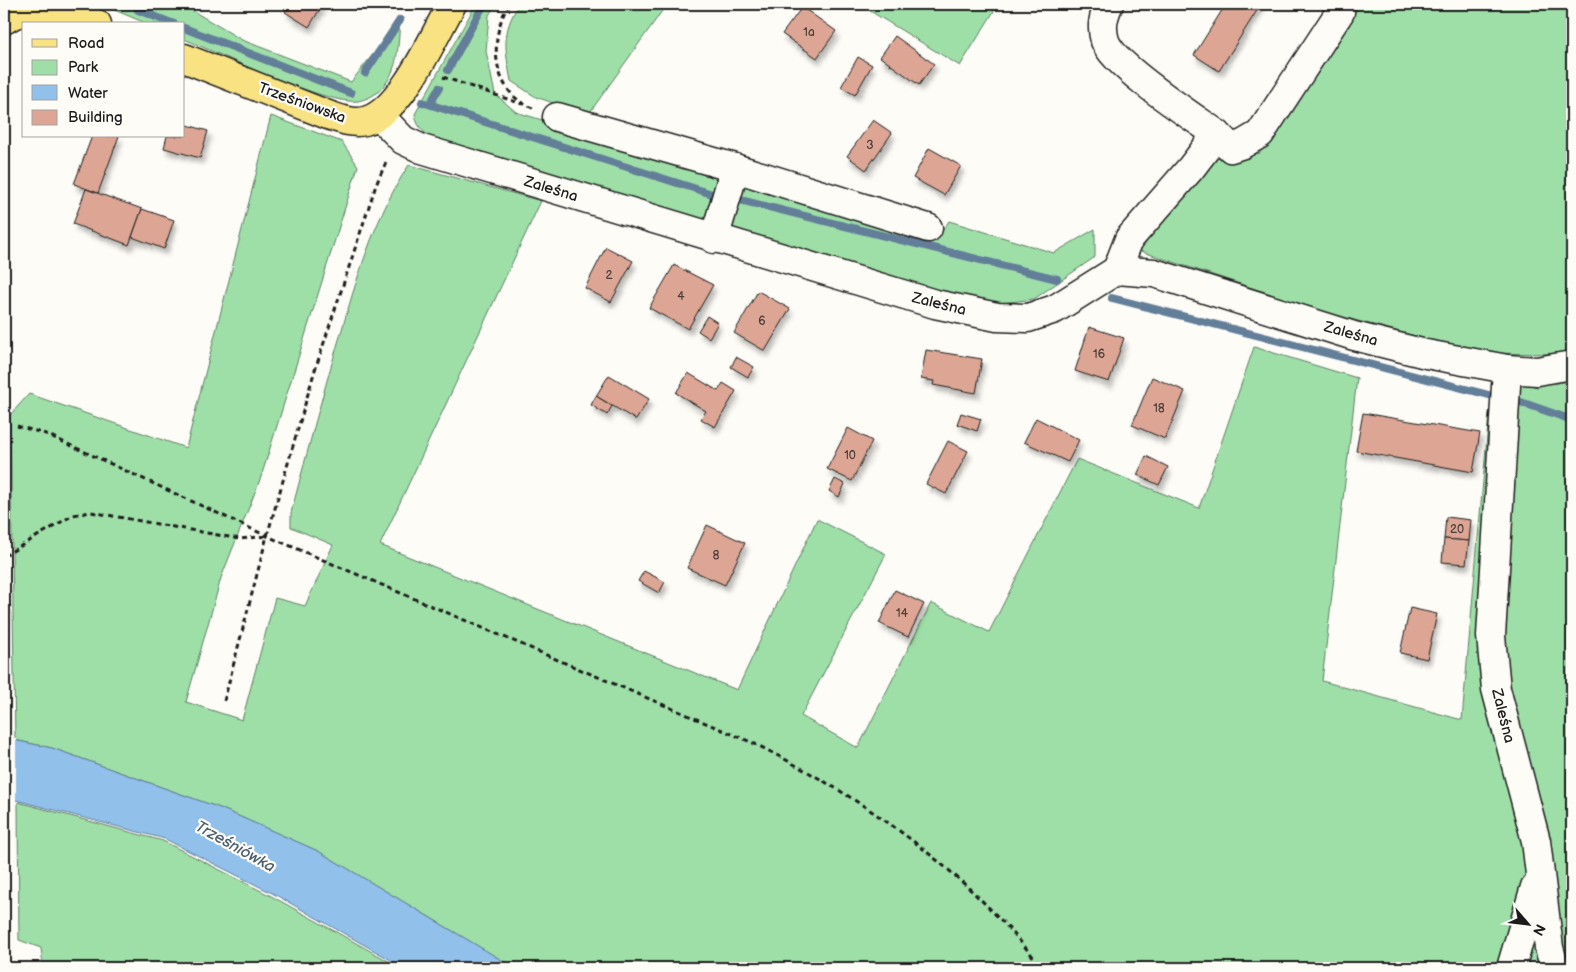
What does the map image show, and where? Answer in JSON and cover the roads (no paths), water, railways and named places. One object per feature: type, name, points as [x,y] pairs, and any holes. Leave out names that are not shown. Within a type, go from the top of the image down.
[{"type":"main road","points":[[379,115],[395,101],[452,4]]},
{"type":"main road","points":[[13,11],[37,6],[57,9],[92,22]]},
{"type":"main road","name":"Trześniowska","points":[[185,58],[341,120],[363,121],[379,115]]},
{"type":"street","points":[[1109,4],[1102,21],[1106,42],[1119,60],[1217,134],[1231,148],[1243,144],[1260,134],[1340,12],[1341,4]]},
{"type":"street","name":"Zaleśna","points":[[379,115],[403,140],[422,149],[714,239],[935,304],[997,317],[1028,318],[1055,309],[1116,270],[1154,273],[1354,336],[1426,354],[1507,370],[1537,371],[1572,365]]},
{"type":"street","points":[[558,117],[735,168],[928,228]]},
{"type":"street","points":[[1116,270],[1129,239],[1191,168],[1217,134]]},
{"type":"street","points":[[714,239],[735,168]]},
{"type":"street","name":"Zaleśna","points":[[1507,370],[1491,636],[1496,689],[1536,841],[1549,948],[1555,968]]},
{"type":"street","points":[[1511,968],[1535,887],[1541,880]]},
{"type":"water","name":"Trześniówka","points":[[4,738],[52,748],[220,808],[318,851],[515,968],[405,968],[274,894],[165,839],[4,797]]},
{"type":"waterway","points":[[448,70],[484,4]]},
{"type":"waterway","points":[[138,10],[169,22]]},
{"type":"waterway","points":[[365,73],[400,20]]},
{"type":"waterway","points":[[185,28],[351,93]]},
{"type":"waterway","points":[[430,104],[439,88]]},
{"type":"waterway","points":[[422,102],[712,194]]},
{"type":"waterway","points":[[736,199],[1057,279]]},
{"type":"waterway","points":[[1112,298],[1489,395]]},
{"type":"waterway","points":[[1515,400],[1572,420]]}]
